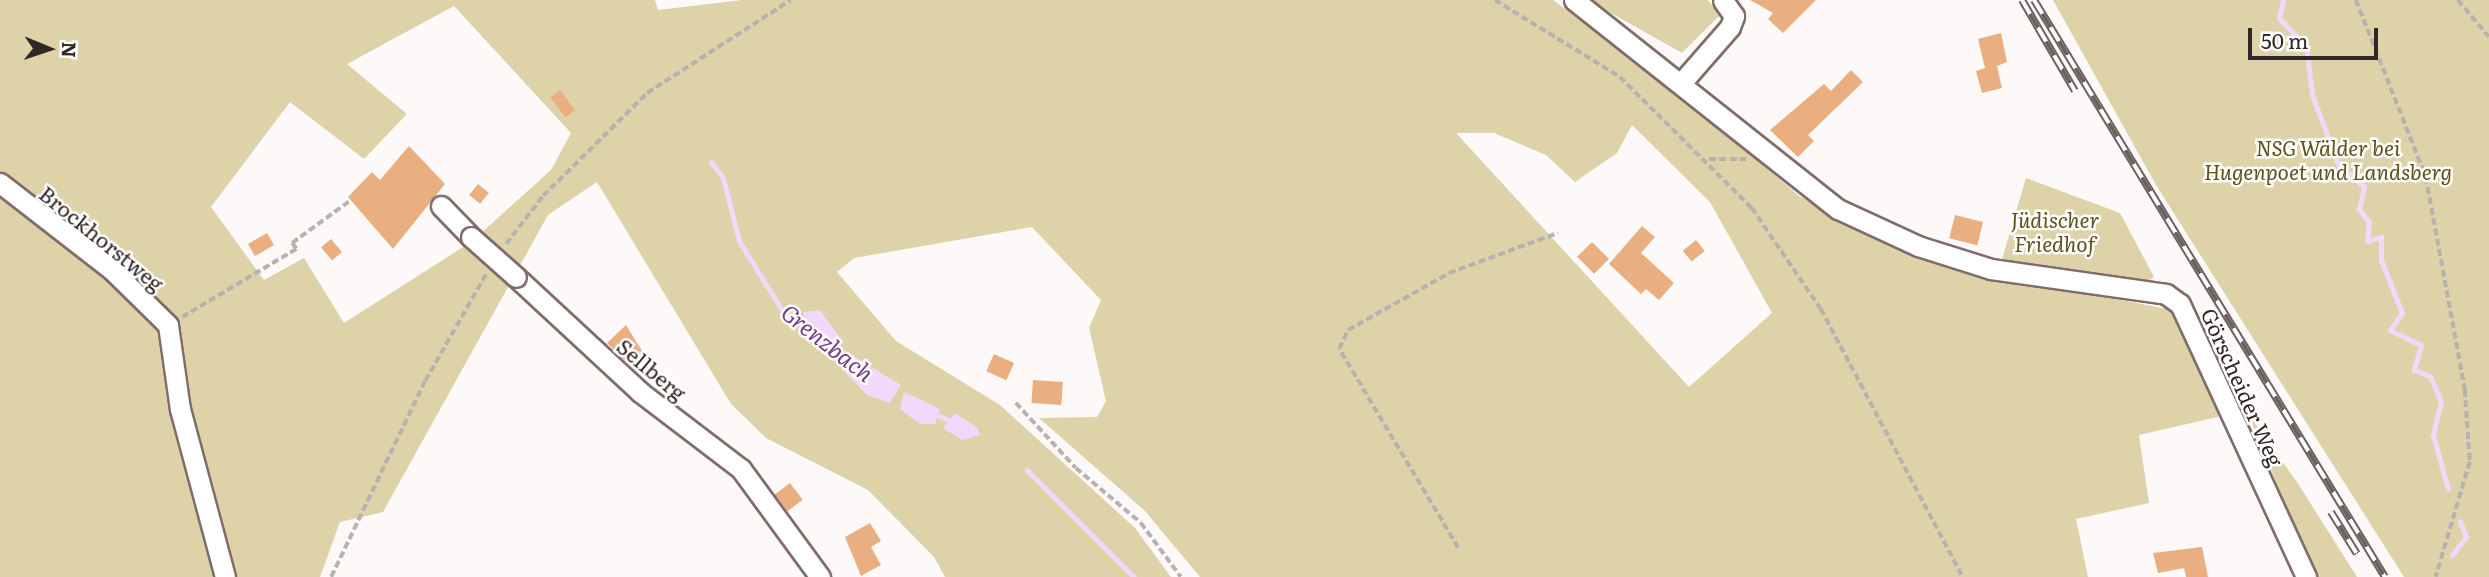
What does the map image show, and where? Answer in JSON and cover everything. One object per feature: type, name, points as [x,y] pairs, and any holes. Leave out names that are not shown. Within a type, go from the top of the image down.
[{"type":"street","name":"Görscheider Weg","points":[[1574,0],[1682,82],[1758,148],[1838,209],[1918,246],[1991,269],[2166,294],[2180,304],[2306,577]]},
{"type":"street","points":[[1682,82],[1730,27],[1734,16],[1723,0]]},
{"type":"street","name":"Brockhorstweg","points":[[0,183],[111,269],[168,325]]},
{"type":"street","name":"Sellberg","points":[[441,206],[471,237],[640,392],[741,469],[820,577]]},
{"type":"street","points":[[168,325],[180,409],[225,577]]},
{"type":"path","points":[[499,253],[543,196],[647,93],[791,0]]},
{"type":"path","points":[[1495,0],[1598,60],[1709,159],[1814,297],[1963,577]]},
{"type":"path","points":[[2356,0],[2426,177],[2465,390],[2470,462],[2436,577]]},
{"type":"path","points":[[2458,0],[2489,37]]},
{"type":"path","points":[[1709,159],[1743,161],[1758,148]]},
{"type":"path","points":[[168,325],[296,249],[292,243],[351,200]]},
{"type":"path","points":[[1458,548],[1339,349],[1348,330],[1449,273],[1558,233]]},
{"type":"path","points":[[331,577],[425,381],[492,265]]},
{"type":"path","points":[[1016,403],[1076,468],[1141,523],[1181,577]]},
{"type":"green space","points":[[0,0],[655,0],[658,10],[742,0],[1553,0],[1686,99],[1799,196],[1873,238],[1985,273],[2172,310],[2205,357],[2222,416],[2139,435],[2149,503],[2076,519],[2088,577],[1200,577],[1145,511],[1039,418],[1097,417],[1106,401],[1089,328],[1101,300],[1032,227],[854,258],[837,272],[896,341],[1000,405],[1135,528],[1171,577],[945,577],[934,557],[868,490],[766,438],[731,404],[597,182],[548,215],[383,512],[340,522],[320,577],[0,577]],"holes":[[[454,6],[571,133],[551,170],[471,242],[344,323],[304,258],[264,280],[211,207],[290,102],[364,159],[407,114],[347,64]],[[1632,125],[1710,202],[1772,313],[1689,387],[1456,133],[1494,133],[1546,155],[1575,182],[1617,153]]]},
{"type":"green space","points":[[1588,0],[1708,0],[1720,15],[1682,53]]},
{"type":"green space","name":"NSG Wälder bei Hugenpoet und Landsberg","points":[[2053,0],[2489,0],[2489,577],[2404,577],[2156,185]]},
{"type":"green space","name":"Jüdischer Friedhof","points":[[2026,178],[2120,213],[2154,277],[2138,288],[2001,263]]},
{"type":"green space","points":[[2249,415],[2297,482],[2357,577],[2314,577]]},
{"type":"water","points":[[820,310],[843,342],[832,356],[818,350],[802,326],[804,312]]},
{"type":"water","points":[[855,357],[901,385],[890,403],[867,395],[842,369]]},
{"type":"water","points":[[904,392],[940,409],[935,424],[920,424],[900,409]]},
{"type":"water","points":[[955,413],[978,428],[980,435],[962,440],[943,428]]},
{"type":"building","points":[[1750,0],[1816,0],[1783,33],[1768,19],[1773,13]]},
{"type":"building","points":[[2001,33],[2007,62],[1997,66],[2002,88],[1982,93],[1976,71],[1985,68],[1978,39]]},
{"type":"building","points":[[1851,70],[1863,82],[1808,135],[1814,141],[1798,157],[1770,130],[1824,84],[1831,91]]},
{"type":"building","points":[[560,90],[575,110],[565,117],[550,97]]},
{"type":"building","points":[[409,146],[445,184],[393,249],[348,197],[372,172],[380,180]]},
{"type":"building","points":[[478,184],[489,193],[480,204],[469,195]]},
{"type":"building","points":[[1955,215],[1983,222],[1977,245],[1949,238]]},
{"type":"building","points":[[1642,226],[1655,237],[1641,253],[1674,283],[1659,300],[1646,289],[1641,294],[1609,264]]},
{"type":"building","points":[[267,233],[274,245],[255,256],[248,244]]},
{"type":"building","points":[[331,239],[342,252],[332,260],[321,247]]},
{"type":"building","points":[[1696,240],[1705,251],[1692,262],[1683,251]]},
{"type":"building","points":[[1592,242],[1609,259],[1594,274],[1577,257]]},
{"type":"building","points":[[626,325],[647,359],[635,370],[607,343]]},
{"type":"building","points":[[994,354],[1014,363],[1006,380],[986,371]]},
{"type":"building","points":[[1033,380],[1063,382],[1061,405],[1031,403]]},
{"type":"building","points":[[790,483],[803,500],[787,511],[775,494]]},
{"type":"building","points":[[870,523],[881,541],[871,547],[881,565],[861,576],[845,537]]},
{"type":"building","points":[[2202,547],[2208,577],[2186,577],[2184,568],[2158,573],[2153,553]]},
{"type":"waterway","points":[[2283,0],[2279,18],[2306,46],[2312,95],[2338,164],[2364,187],[2359,209],[2369,222],[2367,241],[2381,237],[2381,260],[2402,313],[2390,330],[2421,345],[2414,370],[2430,376],[2441,402],[2433,435],[2448,489]]},
{"type":"waterway","name":"Grenzbach","points":[[711,162],[723,178],[739,241],[783,312],[806,329]]},
{"type":"waterway","name":"Grenzbach","points":[[834,348],[854,363]]},
{"type":"waterway","name":"Grenzbach","points":[[933,413],[953,422]]},
{"type":"waterway","name":"Grenzbach","points":[[1027,470],[1134,577]]},
{"type":"waterway","points":[[2452,555],[2466,537],[2460,521]]},
{"type":"railway","points":[[2022,0],[2075,91]]},
{"type":"railway","points":[[2034,0],[2385,577]]},
{"type":"railway","points":[[2331,512],[2357,554]]}]
